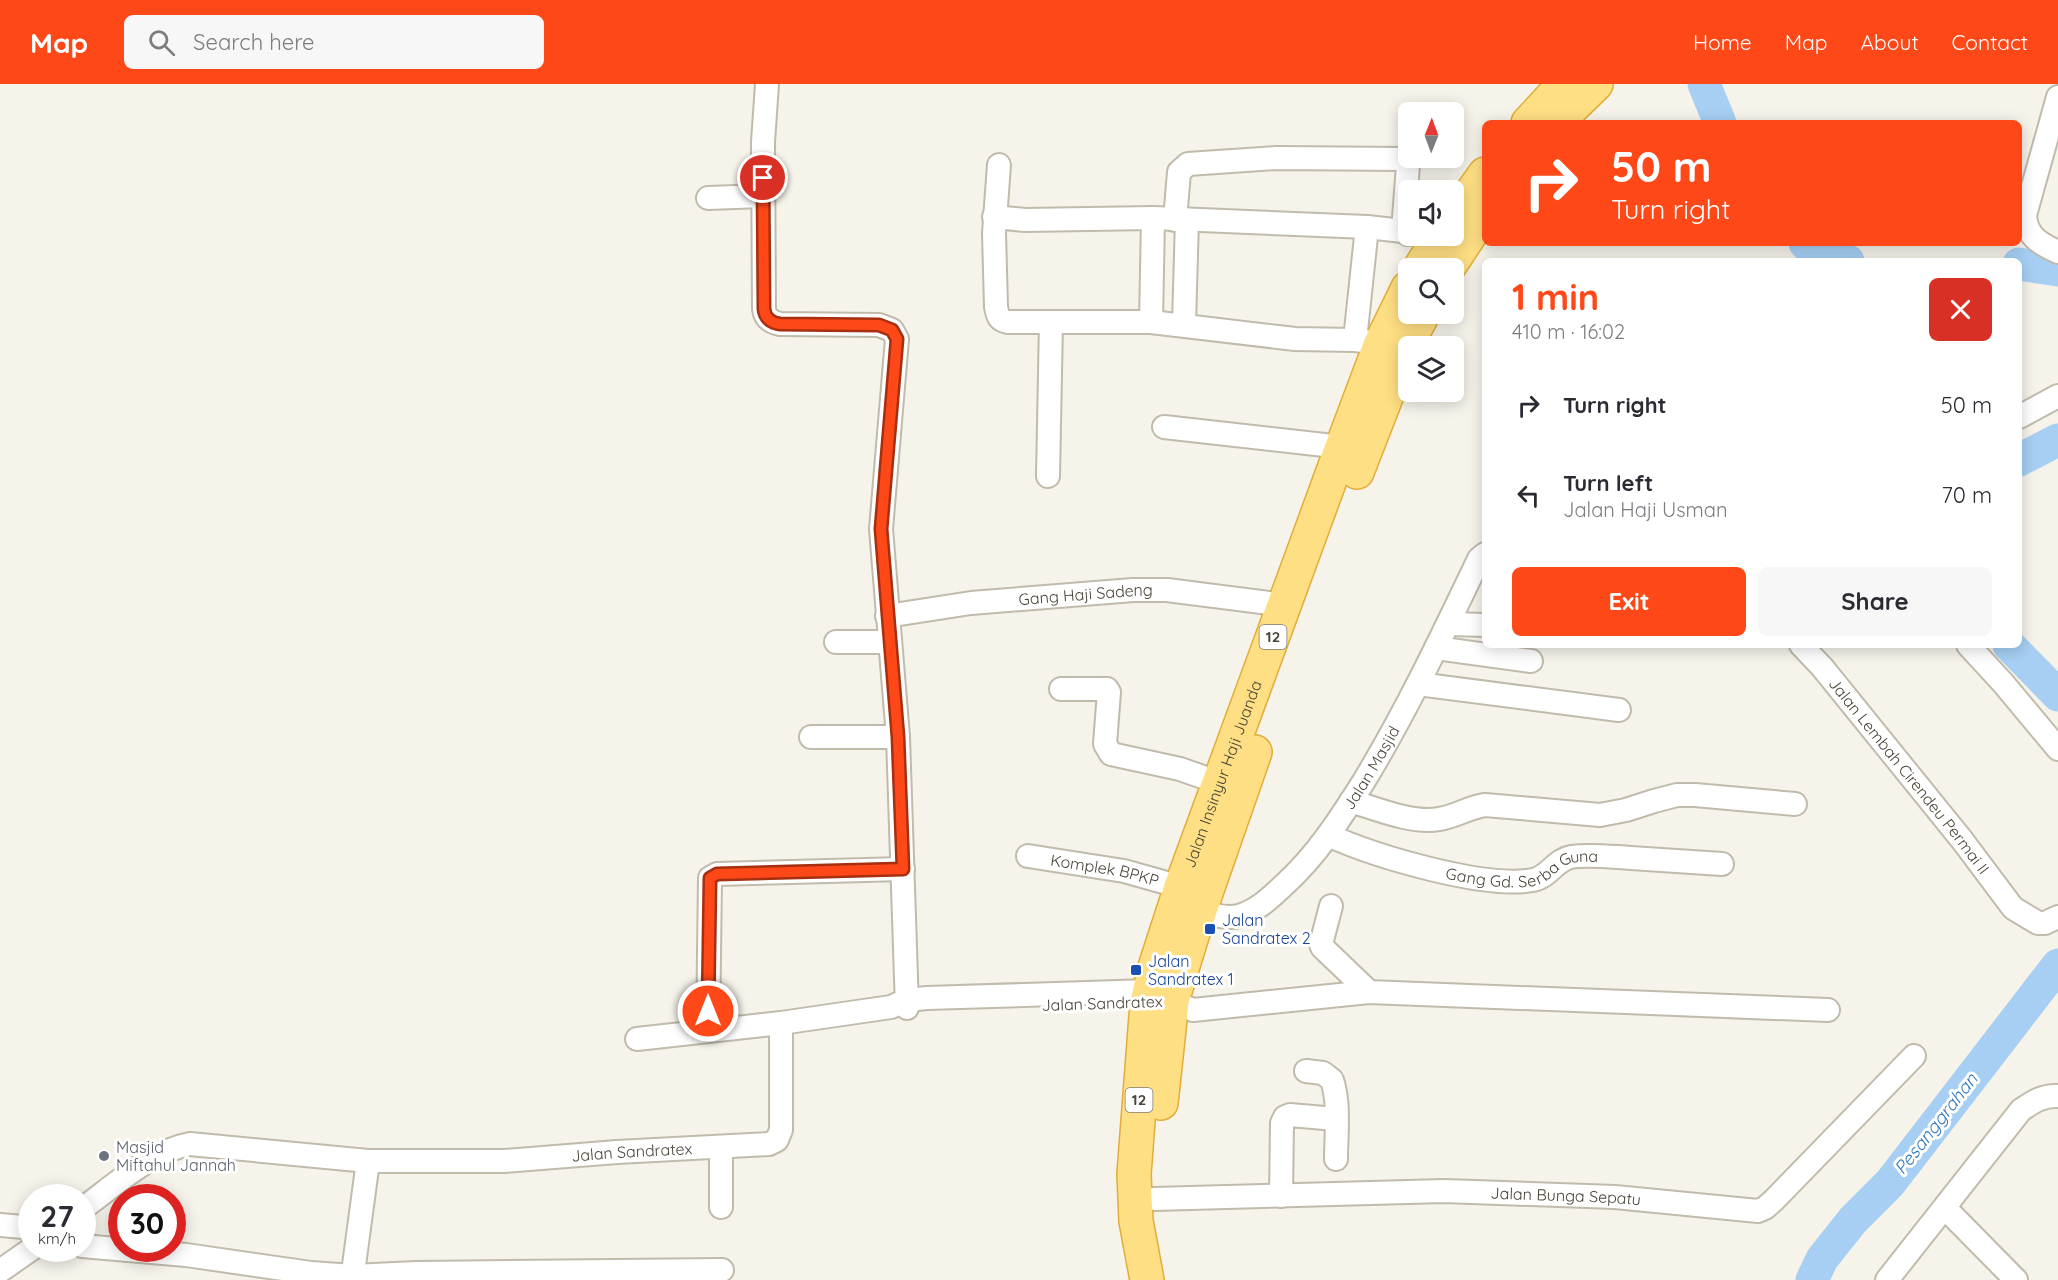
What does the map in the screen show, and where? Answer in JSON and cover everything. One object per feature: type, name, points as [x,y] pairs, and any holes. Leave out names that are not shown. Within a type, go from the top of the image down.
[{"type":"highway","points":[[1531,120],[1557,96],[1596,84]]},
{"type":"highway","points":[[1464,203],[1482,178]]},
{"type":"highway","points":[[1464,224],[1482,214]]},
{"type":"highway","name":"Jalan Insinyur Haji Juanda","points":[[1190,898],[1220,783],[1342,447],[1368,342],[1398,302]]},
{"type":"highway","name":"Jalan Insinyur Haji Juanda","points":[[1147,1280],[1136,1221],[1134,1174],[1156,998],[1190,898],[1290,652],[1406,346],[1418,324]]},
{"type":"highway","name":"Jalan Insinyur Haji Juanda","points":[[1156,998],[1154,1199],[1161,1254],[1169,1280]]},
{"type":"street","points":[[767,84],[763,142],[763,196],[764,309],[768,319],[780,324],[879,325],[892,330],[896,335],[897,346],[881,529],[898,737],[903,869],[901,1005]]},
{"type":"street","points":[[2058,97],[2025,215],[2027,228],[2032,238],[2058,252]]},
{"type":"street","points":[[1184,324],[1179,172],[1188,164],[1276,158],[1405,159],[1411,180]]},
{"type":"street","points":[[999,165],[994,217],[996,296],[998,317],[1008,322],[1151,322],[1184,324],[1295,339],[1368,342],[1367,227]]},
{"type":"street","points":[[708,198],[763,196]]},
{"type":"street","points":[[994,217],[1025,220],[1153,218],[1367,227],[1398,238]]},
{"type":"street","points":[[1151,322],[1153,218]]},
{"type":"street","points":[[1048,476],[1051,322]]},
{"type":"street","points":[[2022,415],[2058,396]]},
{"type":"street","points":[[1164,427],[1342,447]]},
{"type":"street","name":"Jalan Masjid","points":[[1190,898],[1212,915],[1239,916],[1260,907],[1302,869],[1329,835],[1400,719],[1482,556]]},
{"type":"street","name":"Gang Haji Sadeng","points":[[887,616],[971,603],[1133,590],[1167,590],[1284,605]]},
{"type":"street","points":[[1448,624],[1482,625]]},
{"type":"street","points":[[836,642],[889,642]]},
{"type":"street","points":[[1436,648],[1531,661]]},
{"type":"street","name":"Jalan Lembah Cirendeu Permai II","points":[[1804,648],[1822,667],[1955,831],[2013,908],[2038,923],[2045,923],[2058,917]]},
{"type":"street","points":[[1971,648],[2058,749]]},
{"type":"street","points":[[1418,684],[1618,710]]},
{"type":"street","points":[[1060,689],[1107,689],[1106,744],[1111,754],[1180,769],[1220,783]]},
{"type":"street","points":[[811,737],[898,737]]},
{"type":"street","points":[[1351,801],[1392,814],[1429,820],[1448,817],[1485,805],[1600,815],[1677,795],[1795,804]]},
{"type":"street","name":"Gang Gd. Serba Guna","points":[[1329,835],[1352,846],[1395,859],[1506,882],[1535,880],[1544,876],[1563,860],[1572,857],[1605,856],[1722,864]]},
{"type":"street","name":"Komplek BPKP","points":[[1028,856],[1124,871],[1190,898]]},
{"type":"street","points":[[708,1031],[710,878],[717,874],[903,869]]},
{"type":"street","points":[[1331,906],[1322,947],[1369,992]]},
{"type":"street","name":"Jalan Sandratex","points":[[637,1039],[781,1023],[901,1005],[1156,998],[1193,1010],[1369,992],[1828,1010]]},
{"type":"street","name":"Jalan Sandratex","points":[[96,1199],[160,1154],[190,1144],[368,1161],[504,1161],[769,1144],[780,1136],[781,1130],[781,1023]]},
{"type":"street","name":"Jalan Bunga Sepatu","points":[[1154,1199],[1444,1191],[1615,1197],[1758,1211],[1774,1200],[1914,1056]]},
{"type":"street","points":[[1306,1071],[1323,1073],[1332,1080],[1335,1091],[1336,1159]]},
{"type":"street","points":[[1887,1280],[2021,1110],[2034,1101],[2055,1098]]},
{"type":"street","points":[[1281,1196],[1282,1124],[1285,1117],[1290,1115],[1336,1119]]},
{"type":"street","points":[[721,1148],[721,1207]]},
{"type":"street","points":[[353,1278],[368,1161]]},
{"type":"street","points":[[1945,1208],[2016,1280]]},
{"type":"street","points":[[0,1225],[18,1227]]},
{"type":"street","points":[[96,1247],[186,1256],[353,1278],[416,1273],[722,1270]]},
{"type":"street","points":[[0,1271],[18,1258]]},
{"type":"waterway","name":"Pesanggrahan","points":[[1704,84],[1719,120]]},
{"type":"waterway","name":"Pesanggrahan","points":[[1808,246],[1840,258]]},
{"type":"waterway","name":"Pesanggrahan","points":[[2022,264],[2058,270]]},
{"type":"waterway","name":"Pesanggrahan","points":[[2022,458],[2058,440]]},
{"type":"waterway","name":"Pesanggrahan","points":[[2012,648],[2058,695]]},
{"type":"waterway","name":"Pesanggrahan","points":[[1812,1280],[1822,1259],[1853,1220],[1890,1183],[2058,965]]},
{"type":"place","name":"Jalan Sandratex 2","points":[[1210,929]]},
{"type":"place","name":"Jalan Sandratex 1","points":[[1136,970]]},
{"type":"place","name":"Masjid Miftahul Jannah","points":[[104,1156]]},
{"type":"route","points":[[708,1011],[709,880],[712,876],[717,874],[903,869],[898,737],[881,549],[897,339],[892,330],[879,325],[780,324],[768,319],[764,313],[763,178]]}]
